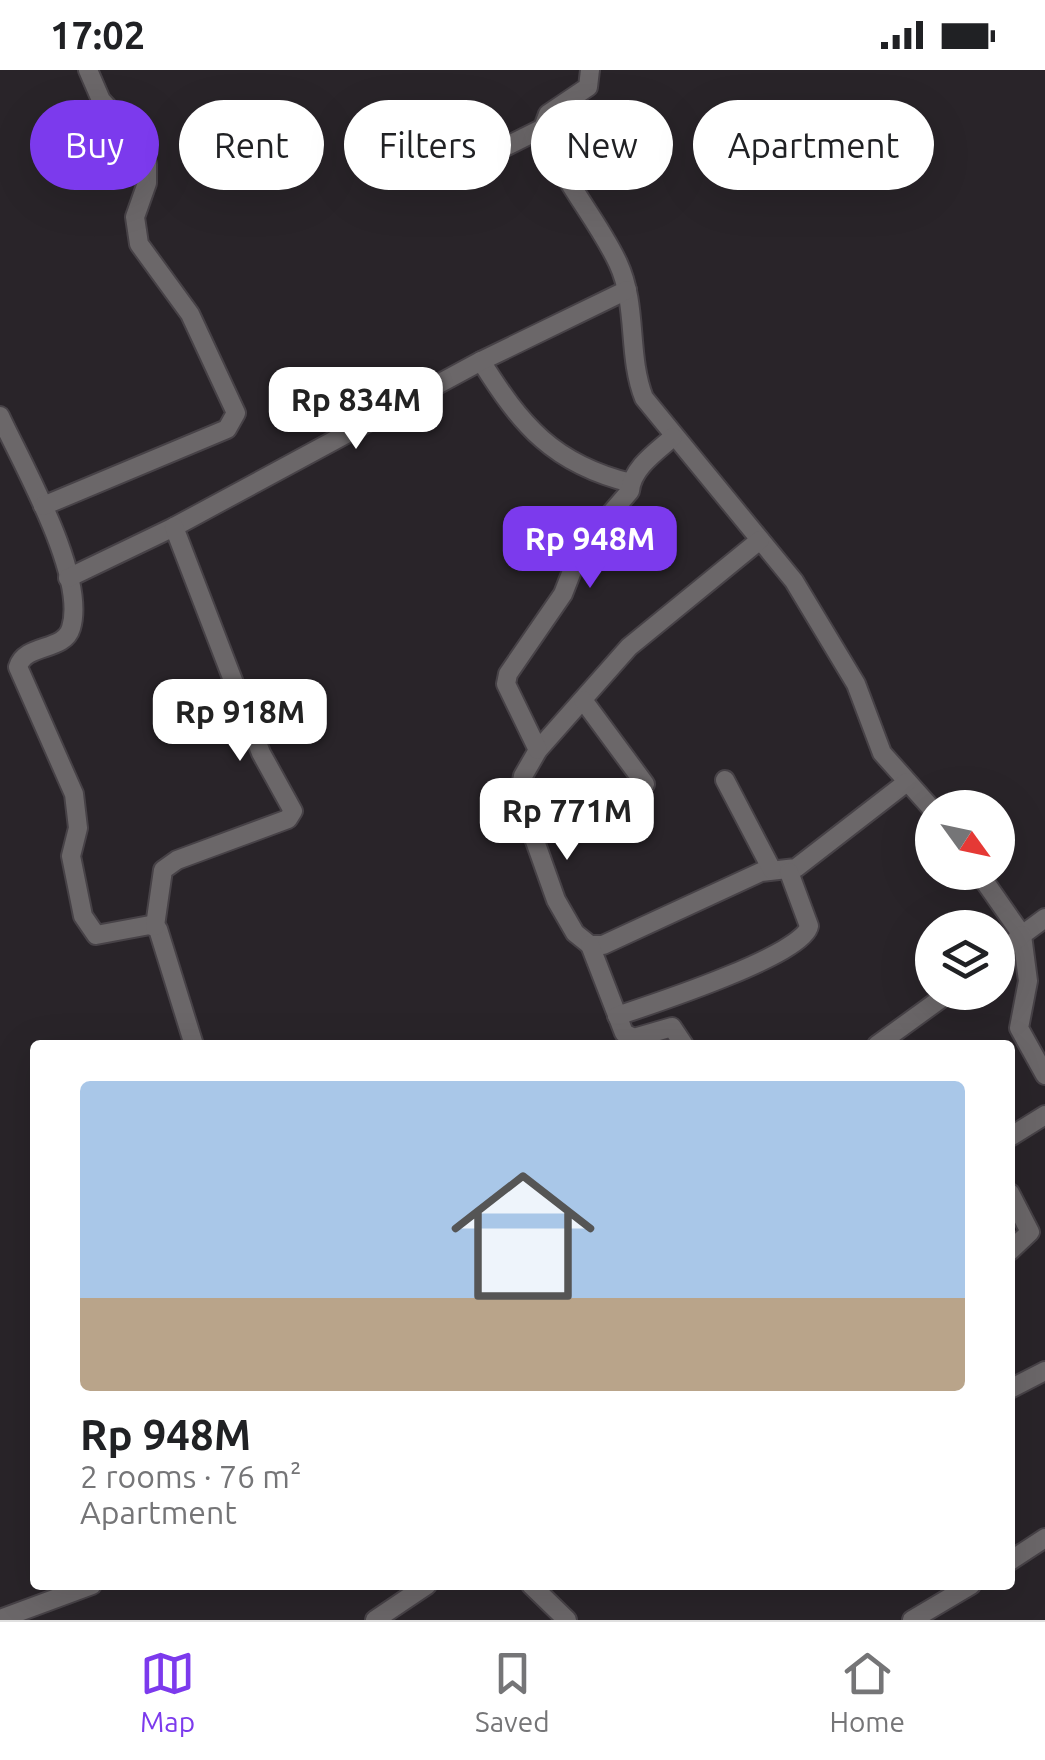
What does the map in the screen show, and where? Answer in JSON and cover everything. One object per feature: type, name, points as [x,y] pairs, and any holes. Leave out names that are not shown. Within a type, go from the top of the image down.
[{"type":"street","points":[[43,506],[227,429],[236,413],[190,314],[139,244],[135,217],[147,183],[146,164],[131,133],[101,100],[88,70]]},
{"type":"street","points":[[569,100],[588,87],[590,70]]},
{"type":"street","points":[[574,190],[618,263],[628,290],[637,381],[655,416],[794,581],[856,684],[882,753],[915,791]]},
{"type":"street","points":[[68,578],[174,527],[480,360],[628,290]]},
{"type":"street","points":[[480,360],[531,433],[575,462],[631,483]]},
{"type":"street","points":[[0,416],[43,506],[68,578],[73,610],[70,632],[9,665],[74,794],[78,828],[71,856],[87,928],[104,936],[155,926]]},
{"type":"street","points":[[538,750],[506,679],[562,594],[580,548],[630,491],[644,463],[673,437]]},
{"type":"street","points":[[174,527],[261,753],[293,811],[288,819],[177,860],[163,870],[155,926],[164,943],[193,1040]]},
{"type":"street","points":[[680,1040],[672,1028],[630,1037],[617,1016],[590,945],[575,933],[556,900],[519,796],[524,776],[538,750],[629,647],[760,540]]},
{"type":"street","points":[[583,700],[645,784]]},
{"type":"street","points":[[617,1016],[734,973],[803,938],[809,926],[781,871],[725,780]]},
{"type":"street","points":[[590,945],[612,941],[781,871],[907,782]]},
{"type":"street","points":[[991,890],[1022,935],[1028,981],[1020,1028],[1045,1076]]},
{"type":"street","points":[[1015,941],[1045,918]]},
{"type":"street","points":[[884,1040],[925,1010]]},
{"type":"street","points":[[1015,1134],[1045,1115]]},
{"type":"street","points":[[1015,1203],[1030,1232],[1015,1246]]},
{"type":"street","points":[[1015,1387],[1045,1372]]},
{"type":"street","points":[[1015,1557],[1045,1538]]},
{"type":"street","points":[[0,1618],[78,1590]]},
{"type":"street","points":[[374,1620],[419,1590]]},
{"type":"street","points":[[536,1590],[567,1620]]},
{"type":"street","points":[[912,1620],[963,1590]]}]
